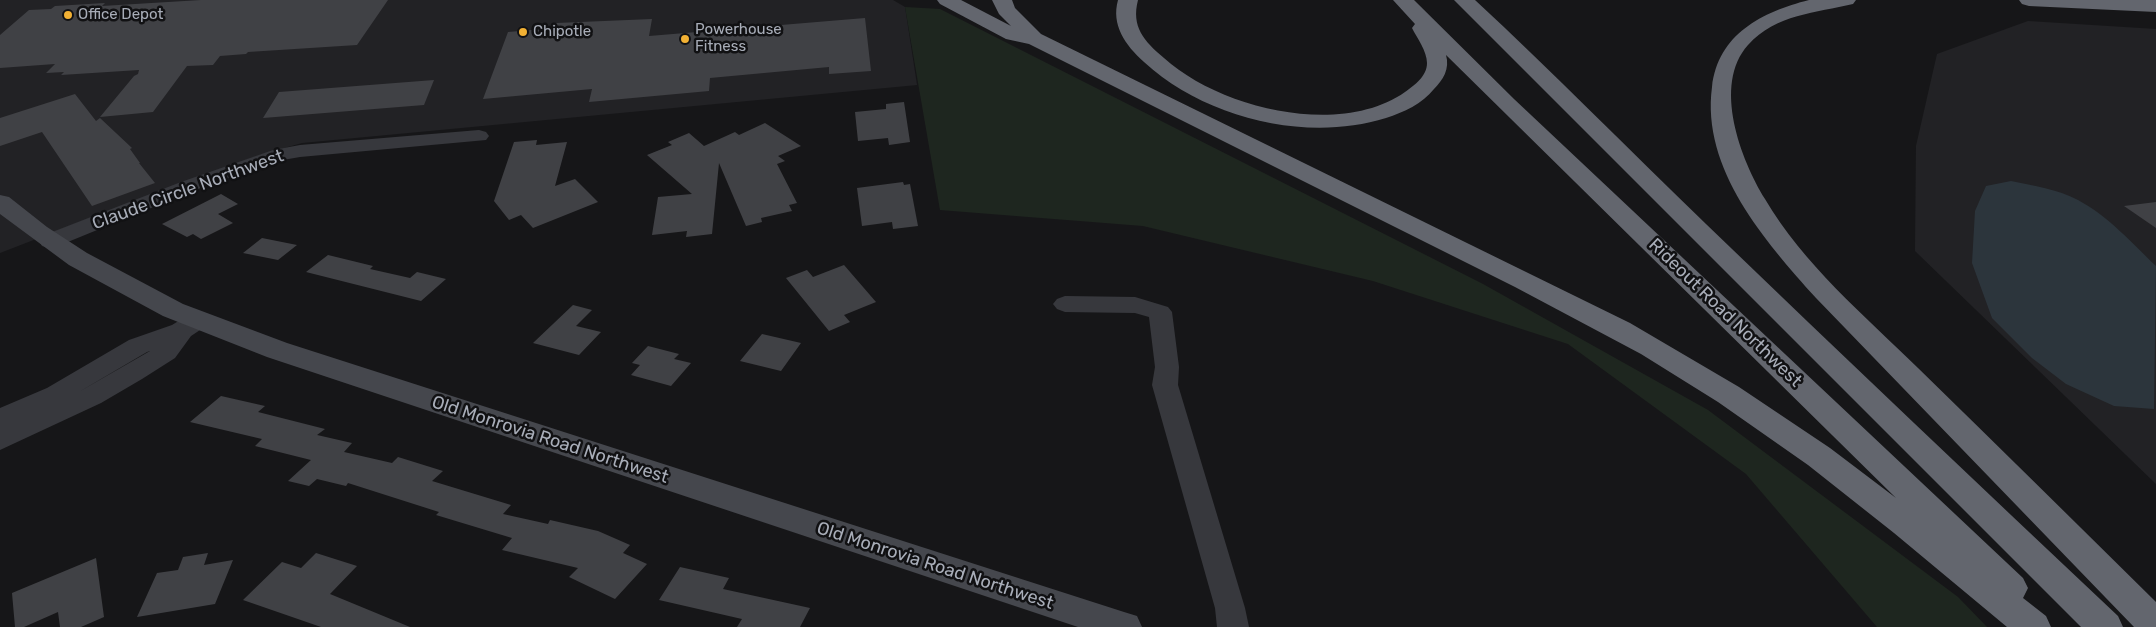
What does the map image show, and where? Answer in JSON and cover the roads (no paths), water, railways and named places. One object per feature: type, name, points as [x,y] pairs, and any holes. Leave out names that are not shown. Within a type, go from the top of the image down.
[{"type":"highway","points":[[947,0],[1013,35],[1035,39],[1169,108],[1611,325],[1680,364],[1746,405],[1869,493],[2033,627]]},
{"type":"highway","points":[[1002,0],[1006,10],[1035,39]]},
{"type":"highway","points":[[1128,0],[1125,18],[1129,32],[1140,47],[1167,71],[1197,90],[1244,109],[1278,117],[1311,121],[1360,117],[1387,110],[1413,98],[1427,85],[1435,74],[1437,60],[1408,5]]},
{"type":"highway","points":[[1846,0],[1806,6],[1774,17],[1755,28],[1735,47],[1726,66],[1720,102],[1727,147],[1749,193],[1784,244],[1840,306],[2156,626]]},
{"type":"highway","points":[[2029,0],[2064,0],[2156,6]]},
{"type":"highway","points":[[1466,2],[1555,86],[1609,143],[1836,367],[2105,627]]},
{"type":"highway","name":"Rideout Road Northwest","points":[[1408,5],[1506,104],[2017,593],[2046,627]]},
{"type":"street","name":"Claude Circle Northwest","points":[[50,241],[188,186],[273,156],[300,151],[479,136]]},
{"type":"street","name":"Old Monrovia Road Northwest","points":[[0,202],[50,241],[78,259],[173,310],[190,326],[339,372],[1124,627]]},
{"type":"street","points":[[1065,304],[1135,306],[1160,312],[1168,366],[1165,385],[1230,608],[1233,627]]},
{"type":"street","points":[[0,419],[56,394],[138,346],[190,326]]},
{"type":"street","points":[[0,440],[92,397],[133,373],[166,352],[190,326]]},
{"type":"place","name":"Office Depot","points":[[68,15]]},
{"type":"place","name":"Chipotle","points":[[523,32]]},
{"type":"place","name":"Powerhouse Fitness","points":[[685,39]]}]
